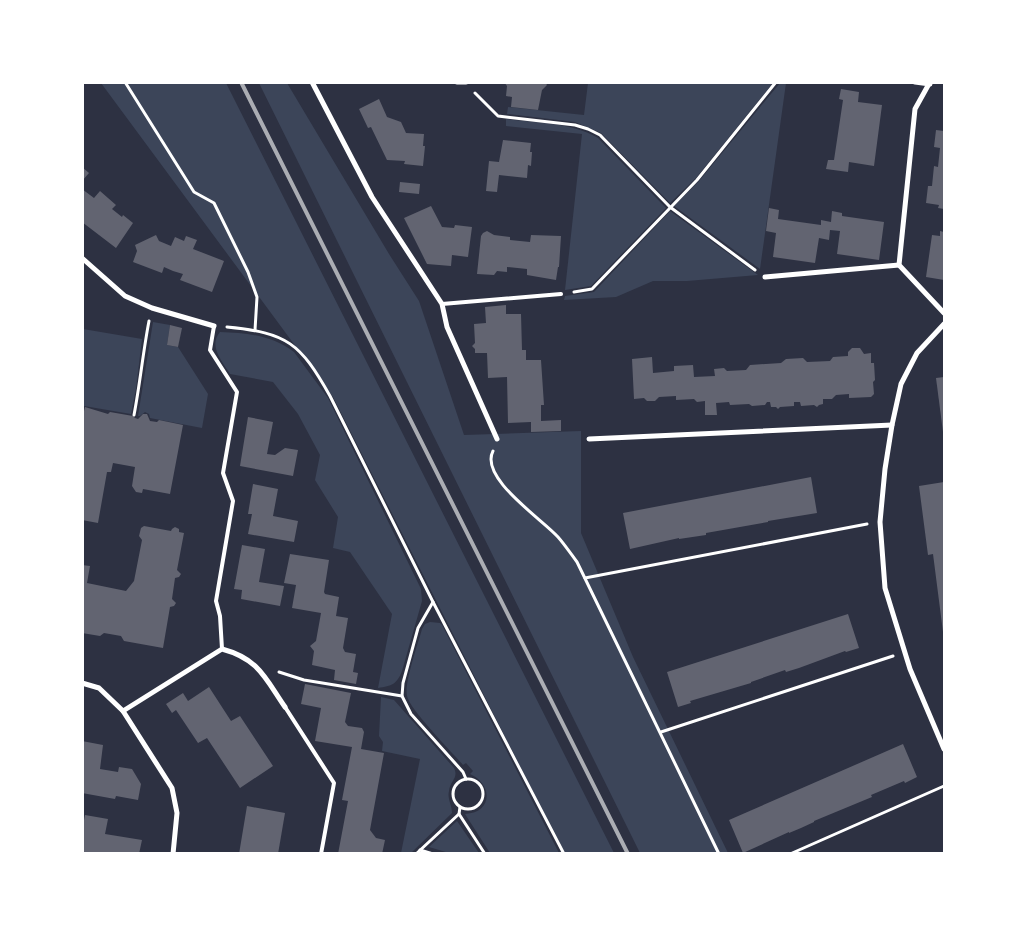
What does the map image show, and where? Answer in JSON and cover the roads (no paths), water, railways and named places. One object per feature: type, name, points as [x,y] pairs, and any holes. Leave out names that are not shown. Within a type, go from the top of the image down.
[{"type":"street","points":[[312,82],[372,197],[442,304],[447,327],[497,439]]},
{"type":"street","points":[[457,82],[466,83]]},
{"type":"street","points":[[916,82],[930,83],[915,109],[899,265],[944,314]]},
{"type":"street","points":[[82,258],[125,296],[152,308],[214,326]]},
{"type":"street","points":[[764,277],[899,265]]},
{"type":"street","points":[[944,324],[917,353],[901,384],[885,468],[880,522],[885,588],[910,669],[944,749]]},
{"type":"street","points":[[589,438],[892,425]]},
{"type":"street","points":[[123,711],[222,648],[236,652],[257,665],[285,707]]},
{"type":"street","points":[[82,682],[99,688],[123,711],[172,788],[177,813],[173,854]]},
{"type":"lane","points":[[442,304],[561,294]]},
{"type":"lane","points":[[214,326],[210,350],[237,392],[223,473],[233,501],[216,601],[220,616],[222,648]]},
{"type":"lane","points":[[285,707],[334,783],[321,854]]},
{"type":"railway","points":[[241,82],[628,854]]}]
